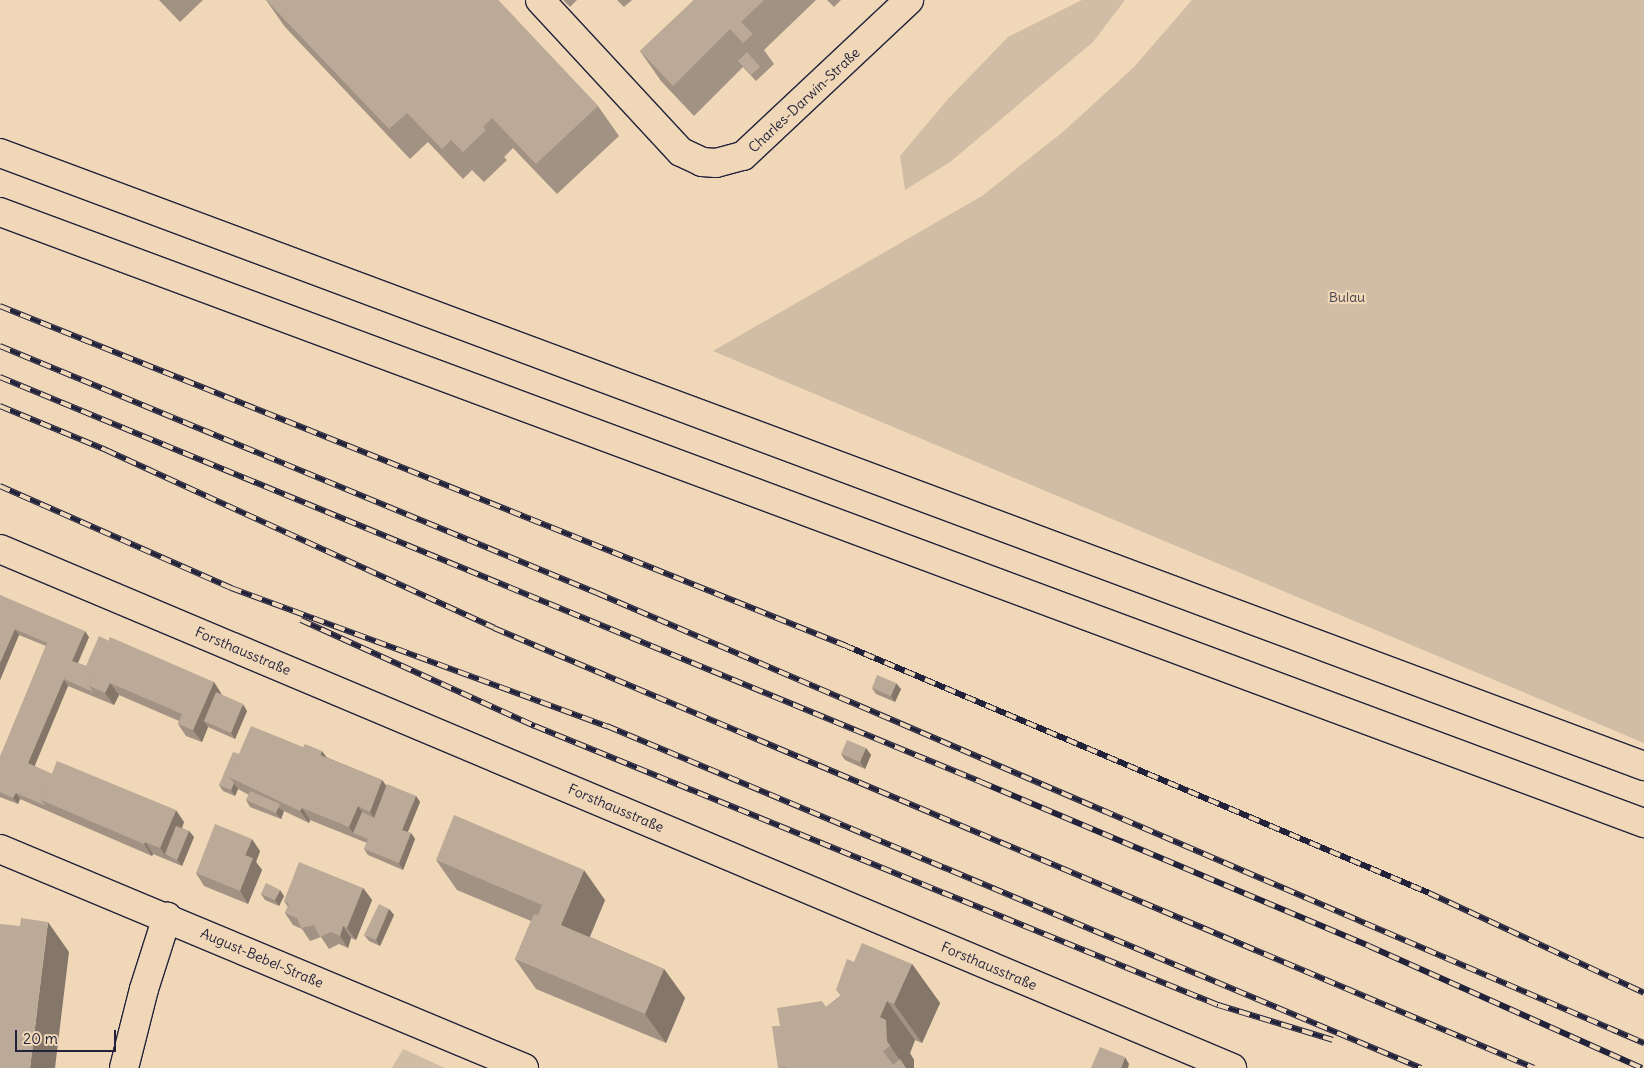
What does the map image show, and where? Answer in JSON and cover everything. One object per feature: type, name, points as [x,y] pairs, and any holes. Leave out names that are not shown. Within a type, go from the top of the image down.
[{"type":"main road","name":"Charles-Darwin-Straße","points":[[540,0],[681,152],[702,162],[716,163],[744,156],[909,0]]},
{"type":"main road","points":[[0,153],[1644,766]]},
{"type":"main road","points":[[0,212],[1644,823]]},
{"type":"main road","name":"Forsthausstraße","points":[[0,549],[1232,1068]]},
{"type":"main road","name":"August-Bebel-Straße","points":[[0,849],[524,1068]]},
{"type":"main road","points":[[124,1068],[144,989],[167,918]]},
{"type":"green space","points":[[1082,0],[1125,0],[1093,42],[950,162],[905,190],[900,156],[949,98],[1008,37]]},
{"type":"green space","name":"Bulau","points":[[1192,0],[1644,0],[1644,743],[713,351],[982,196],[1064,131],[1134,67]]},
{"type":"green space","points":[[403,1049],[445,1068],[392,1068]]},
{"type":"building","points":[[266,0],[498,0],[598,106],[536,164],[492,118],[483,127],[486,130],[463,152],[451,140],[442,149],[407,113],[389,129]]},
{"type":"building","points":[[694,0],[764,0],[741,22],[753,34],[743,43],[730,29],[673,86],[640,51]]},
{"type":"building","points":[[747,52],[760,67],[751,75],[738,61]]},
{"type":"building","points":[[0,595],[85,631],[72,661],[86,666],[99,636],[109,641],[89,686],[93,692],[64,679],[28,763],[52,774],[41,800],[46,806],[16,793],[13,798],[0,792],[0,757],[47,643],[15,629],[0,663]]},
{"type":"building","points":[[110,637],[214,682],[193,730],[178,724],[182,714],[110,683],[105,693],[89,686]]},
{"type":"building","points":[[877,675],[896,683],[891,696],[872,688]]},
{"type":"building","points":[[216,692],[243,704],[231,733],[204,721]]},
{"type":"building","points":[[251,726],[303,747],[305,744],[322,751],[320,755],[382,780],[370,812],[358,806],[349,827],[302,808],[300,811],[229,777]]},
{"type":"building","points":[[847,740],[866,748],[860,762],[841,754]]},
{"type":"building","points":[[233,752],[239,754],[229,777],[234,783],[231,790],[219,785]]},
{"type":"building","points":[[57,761],[176,810],[160,848],[145,842],[144,844],[41,800]]},
{"type":"building","points":[[387,784],[416,796],[402,830],[411,833],[399,863],[364,849],[368,839],[353,833],[362,812],[374,818]]},
{"type":"building","points":[[250,791],[280,804],[276,813],[246,800]]},
{"type":"building","points":[[454,815],[584,870],[561,925],[664,969],[645,1014],[515,959],[534,914],[538,915],[542,905],[436,860]]},
{"type":"building","points":[[215,824],[252,839],[245,855],[253,858],[240,891],[196,873]]},
{"type":"building","points":[[176,826],[189,831],[177,860],[165,854]]},
{"type":"building","points":[[299,862],[363,888],[347,928],[343,926],[340,936],[331,932],[320,937],[314,925],[301,928],[297,918],[285,913],[289,904],[284,901]]},
{"type":"building","points":[[266,883],[280,890],[275,900],[261,894]]},
{"type":"building","points":[[379,904],[389,909],[376,940],[364,935]]},
{"type":"building","points":[[21,918],[48,922],[30,1068],[0,1068],[0,924],[20,926]]},
{"type":"building","points":[[862,943],[912,964],[894,1004],[887,1001],[880,1017],[886,1020],[887,1041],[890,1046],[883,1051],[893,1065],[900,1059],[906,1068],[778,1068],[772,1026],[780,1026],[777,1008],[822,1001],[826,1007],[841,996],[836,990],[847,959],[854,962]]},
{"type":"building","points":[[1100,1047],[1125,1057],[1121,1068],[1091,1068]]},
{"type":"railway","points":[[0,306],[844,645],[1429,893],[1644,993]]},
{"type":"railway","points":[[0,346],[597,593],[1644,1043]]},
{"type":"railway","points":[[0,377],[981,782],[1369,946],[1642,1068]]},
{"type":"railway","points":[[0,406],[106,450],[494,628],[1534,1068]]},
{"type":"railway","points":[[0,486],[231,588],[607,726],[1421,1068]]},
{"type":"railway","points":[[301,620],[535,726],[1218,1005],[1333,1040]]}]
